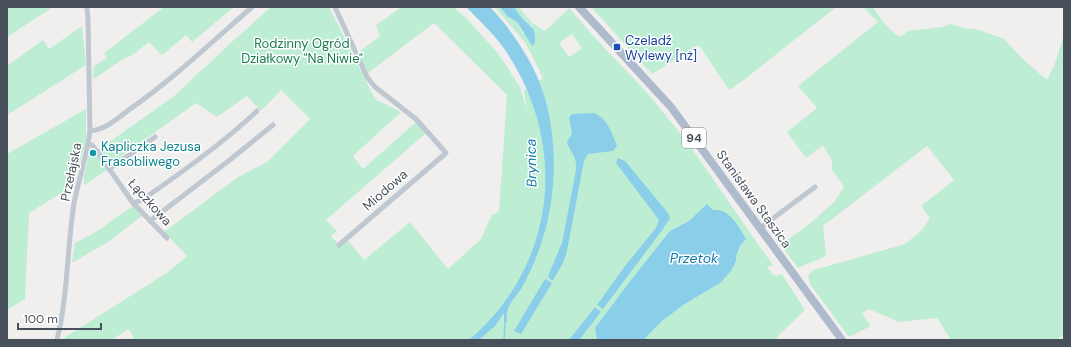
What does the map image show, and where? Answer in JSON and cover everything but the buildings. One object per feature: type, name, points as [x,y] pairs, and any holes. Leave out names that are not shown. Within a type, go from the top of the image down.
[{"type":"main road","name":"Stanisława Staszica","points":[[579,7],[671,107],[842,340]]},
{"type":"street","name":"Przełajska","points":[[56,340],[62,313],[74,203],[90,131],[87,7]]},
{"type":"street","points":[[90,131],[101,129],[140,102],[189,64],[252,7]]},
{"type":"street","name":"Miodowa","points":[[335,7],[366,77],[375,88],[416,119],[446,153],[339,245]]},
{"type":"street","points":[[133,203],[142,200],[205,156],[258,111]]},
{"type":"street","points":[[150,220],[231,159],[273,125]]},
{"type":"street","points":[[109,169],[155,137]]},
{"type":"street","name":"Łączkowa","points":[[88,144],[92,145],[96,150],[133,203],[167,238]]},
{"type":"street","points":[[760,228],[815,187]]},
{"type":"green space","points":[[7,7],[53,7],[7,37]]},
{"type":"green space","points":[[164,7],[234,7],[192,42],[186,35],[162,55],[149,42],[134,54],[120,61],[94,79],[94,66],[107,58],[104,53]]},
{"type":"green space","name":"Rodzinny Ogród Działkowy \"Na Niwie\"","points":[[271,7],[329,7],[375,99],[401,112],[353,156],[363,169],[416,122],[426,133],[326,220],[337,231],[331,236],[338,244],[345,237],[364,260],[410,222],[448,269],[481,239],[492,215],[499,212],[507,95],[434,23],[368,73],[361,59],[360,51],[380,36],[376,25],[402,7],[453,7],[464,16],[498,53],[520,87],[527,111],[524,91],[543,78],[526,44],[495,7],[500,7],[507,16],[517,22],[523,34],[533,27],[521,17],[513,7],[519,7],[531,22],[545,31],[569,8],[605,49],[647,92],[678,130],[773,265],[767,267],[774,276],[782,274],[805,310],[779,335],[776,340],[130,340],[134,337],[128,329],[112,340],[61,340],[168,272],[187,256],[164,232],[238,177],[267,162],[310,119],[281,90],[261,111],[247,96],[217,117],[196,103],[109,165],[98,150],[174,96]],"holes":[[[572,34],[582,48],[569,57],[559,43]]]},
{"type":"green space","points":[[591,7],[836,7],[729,90],[699,45],[652,74]]},
{"type":"green space","points":[[863,7],[873,7],[885,24],[900,37],[908,31],[942,27],[951,24],[964,28],[976,29],[1004,39],[1025,61],[1047,80],[1054,66],[1064,35],[1064,333],[1058,340],[951,340],[937,318],[899,322],[869,309],[862,313],[871,326],[849,337],[810,284],[808,275],[814,270],[905,244],[922,230],[930,218],[921,206],[954,180],[927,146],[823,226],[826,256],[798,268],[781,245],[813,221],[834,202],[844,187],[832,170],[832,161],[823,145],[806,158],[787,132],[817,108],[798,86],[878,22]]},
{"type":"green space","points":[[82,26],[86,65],[7,115],[7,66],[43,40],[49,49]]},
{"type":"green space","points":[[86,109],[86,140],[74,185],[29,213],[25,299],[7,310],[7,154]]},
{"type":"green space","points":[[91,147],[107,170],[84,185],[84,176]]},
{"type":"green space","points":[[133,206],[142,216],[108,242],[72,263],[75,243],[94,233]]},
{"type":"water","points":[[466,7],[490,7],[502,20],[527,56],[541,85],[552,131],[554,156],[551,205],[546,228],[535,260],[524,284],[509,306],[507,321],[504,322],[504,313],[495,326],[479,340],[469,340],[499,309],[521,275],[536,239],[544,200],[545,161],[538,122],[524,83],[503,47],[490,31]]},
{"type":"water","points":[[500,7],[513,7],[533,28],[535,43],[532,46],[517,22],[507,16]]},
{"type":"water","points":[[595,113],[606,123],[617,146],[613,151],[588,154],[584,161],[567,251],[559,270],[553,280],[551,280],[548,276],[562,243],[576,170],[576,161],[567,142],[572,134],[569,117],[572,114]]},
{"type":"water","points":[[618,158],[625,161],[668,213],[670,218],[603,309],[597,305],[625,266],[656,228],[659,220],[616,163]]},
{"type":"water","name":"Przetok","points":[[707,204],[713,210],[719,210],[727,213],[746,239],[740,246],[736,256],[736,261],[731,271],[720,283],[683,305],[662,321],[644,340],[597,340],[595,328],[670,231],[689,221]]},
{"type":"water","points":[[545,279],[552,283],[521,334],[514,331]]},
{"type":"water","points":[[595,307],[601,312],[579,340],[569,340]]},
{"type":"waterway","points":[[504,340],[505,320]]},
{"type":"place","name":"Czeladź Wylewy [nż]","points":[[617,47]]},
{"type":"place","name":"Kapliczka Jezusa Frasobliwego","points":[[93,153]]},
{"type":"water label","name":"Brynica","points":[[531,163]]}]
